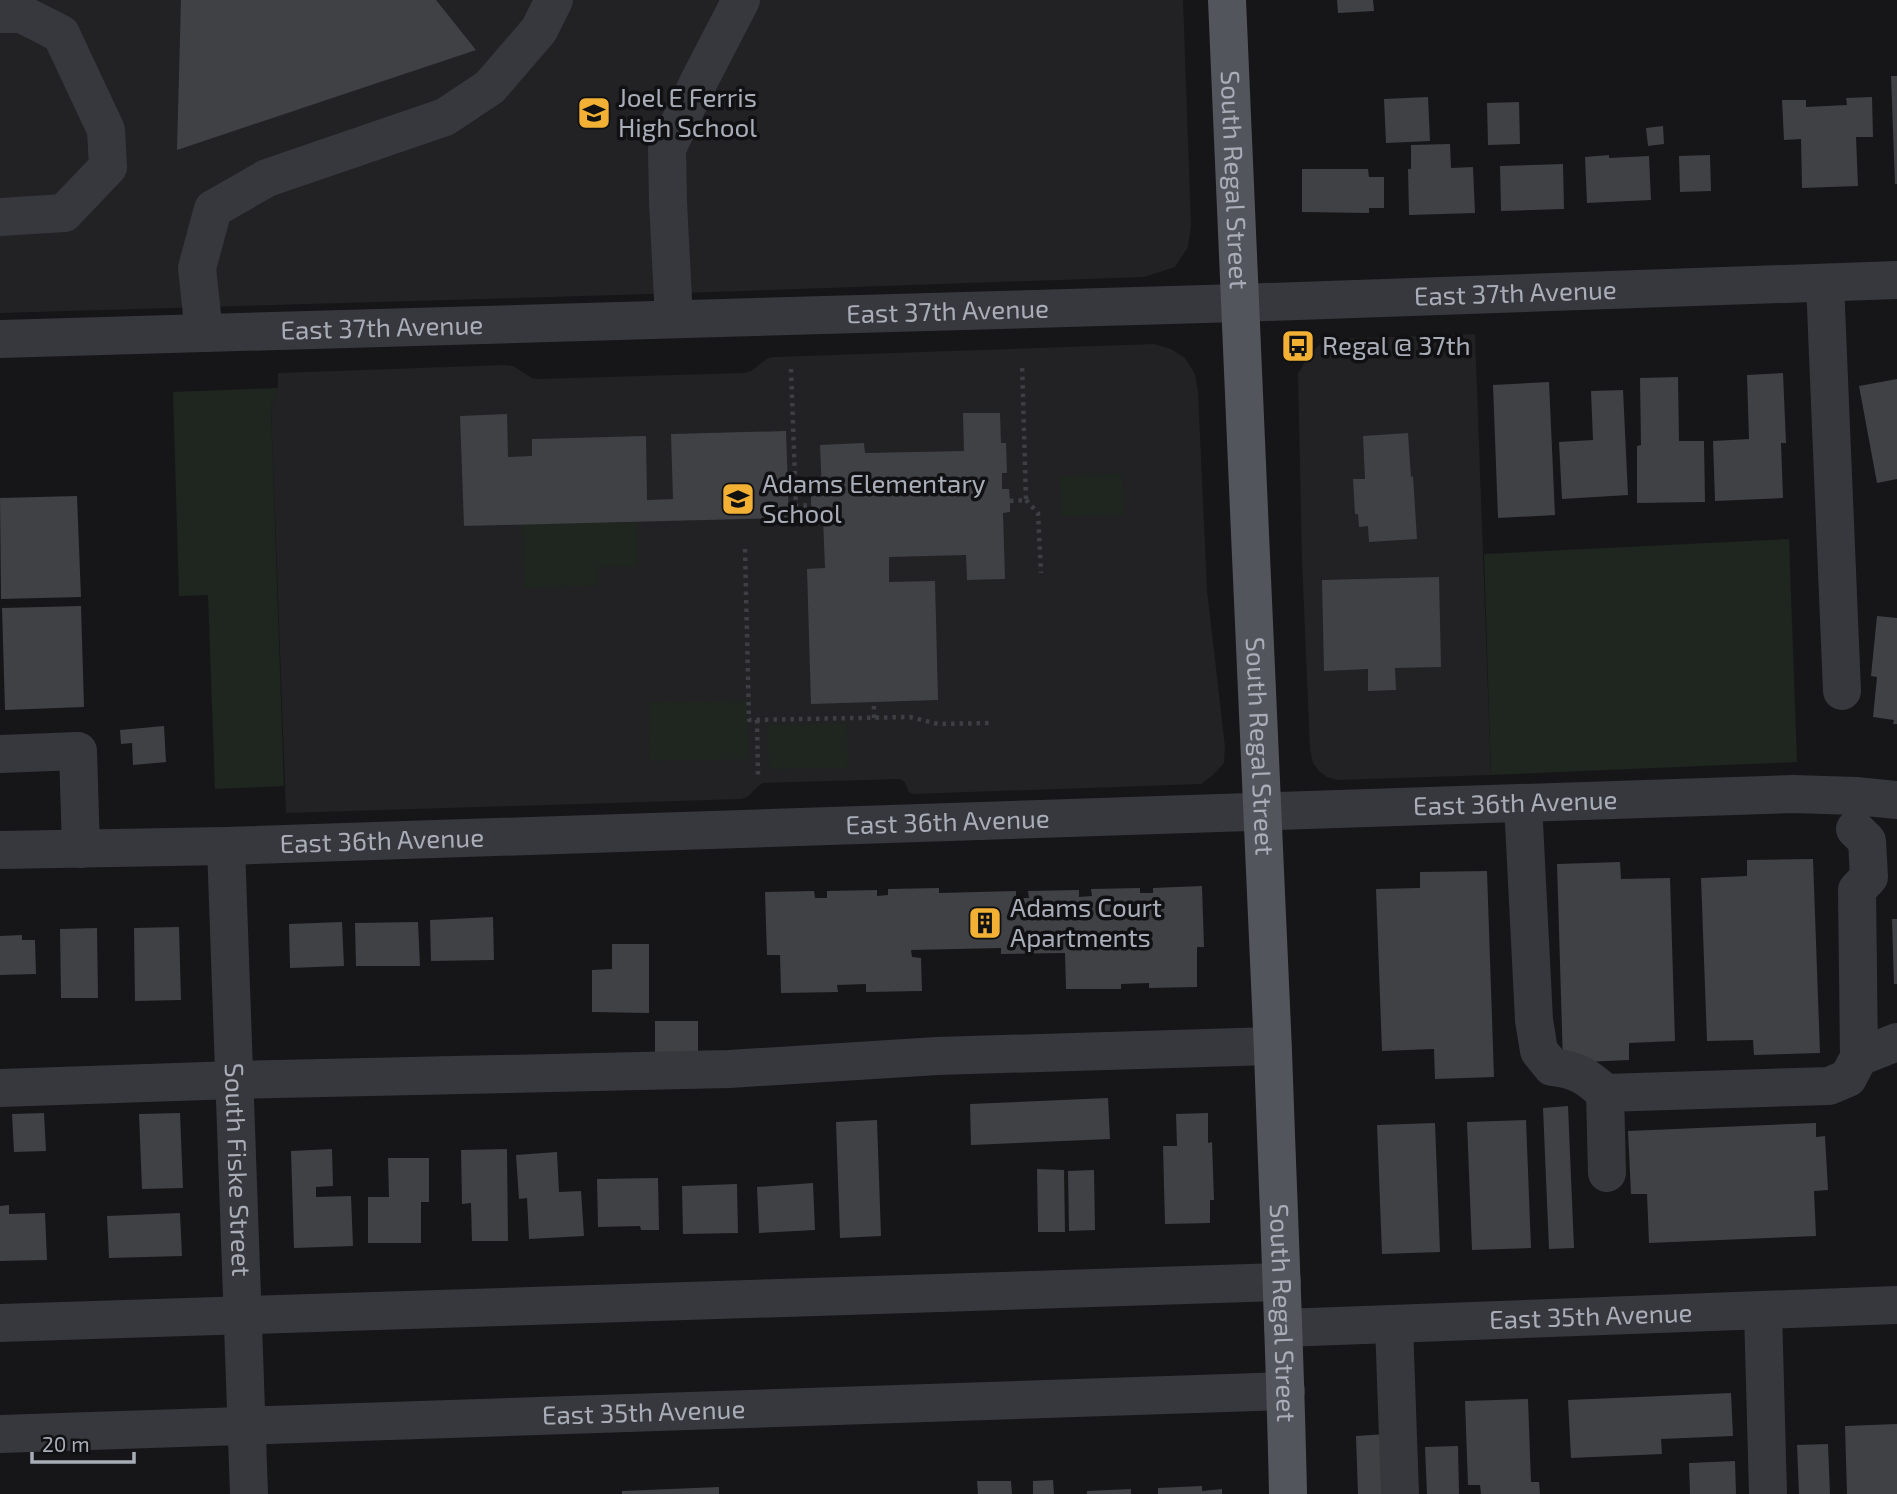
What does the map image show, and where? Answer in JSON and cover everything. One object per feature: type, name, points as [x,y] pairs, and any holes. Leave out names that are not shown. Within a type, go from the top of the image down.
[{"type":"main road","name":"South Regal Street","points":[[1227,0],[1238,303],[1264,812],[1288,1494]]},
{"type":"street","points":[[204,332],[197,268],[213,209],[267,178],[445,117],[491,87],[539,30],[554,0]]},
{"type":"street","points":[[674,319],[667,149],[741,0]]},
{"type":"street","points":[[0,14],[22,14],[61,34],[106,130],[108,167],[64,213],[0,217]]},
{"type":"street","name":"East 37th Avenue","points":[[0,340],[1238,303],[1897,280]]},
{"type":"street","points":[[1825,283],[1842,691]]},
{"type":"street","points":[[0,754],[78,751],[81,849]]},
{"type":"street","name":"East 36th Avenue","points":[[0,850],[226,846],[1793,794],[1855,812],[1897,800]]},
{"type":"street","points":[[1523,803],[1534,1020],[1539,1051],[1552,1067],[1573,1070],[1605,1093],[1829,1086],[1848,1078],[1859,1058],[1857,890],[1843,876],[1842,842],[1855,812]]},
{"type":"street","name":"South Fiske Street","points":[[226,846],[249,1494]]},
{"type":"street","points":[[1859,1058],[1897,1042]]},
{"type":"street","points":[[0,1088],[729,1069],[937,1056],[1272,1046]]},
{"type":"street","points":[[1605,1093],[1607,1173]]},
{"type":"street","points":[[0,1323],[1282,1282]]},
{"type":"street","name":"East 35th Avenue","points":[[1283,1328],[1897,1305]]},
{"type":"street","points":[[1763,1310],[1768,1494]]},
{"type":"street","points":[[1394,1324],[1400,1494]]},
{"type":"street","name":"East 35th Avenue","points":[[0,1434],[1286,1391]]},
{"type":"path","points":[[1022,363],[1026,500],[1038,513],[1041,573]]},
{"type":"path","points":[[791,369],[796,506],[811,505]]},
{"type":"path","points":[[1010,501],[1026,500]]},
{"type":"path","points":[[745,549],[749,720],[910,717],[938,724],[993,723]]},
{"type":"path","points":[[874,702],[874,718]]},
{"type":"path","points":[[757,720],[758,779]]},
{"type":"shaded area","name":"Joel E Ferris High School","points":[[0,0],[1183,0],[1191,226],[1188,247],[1175,267],[1144,277],[0,313]]},
{"type":"shaded area","points":[[1475,334],[1491,775],[1337,780],[1327,777],[1313,763],[1310,750],[1298,374],[1319,345],[1336,339]]},
{"type":"shaded area","name":"Adams Elementary School","points":[[1154,344],[1171,349],[1185,358],[1195,374],[1198,392],[1207,590],[1225,747],[1224,763],[1201,784],[913,794],[909,792],[904,781],[899,779],[762,783],[741,799],[286,813],[271,408],[278,388],[278,373],[504,365],[513,366],[538,379],[744,373],[774,357]]},
{"type":"shaded area","points":[[278,388],[271,408],[284,786],[215,789],[208,595],[179,596],[173,392]]},
{"type":"shaded area","points":[[1122,474],[1124,515],[1061,516],[1060,476]]},
{"type":"shaded area","points":[[637,522],[638,566],[597,567],[597,586],[524,588],[522,524]]},
{"type":"shaded area","points":[[1789,539],[1797,762],[1491,775],[1484,554]]},
{"type":"shaded area","points":[[747,701],[748,759],[650,761],[649,702]]},
{"type":"shaded area","points":[[847,723],[848,768],[769,769],[767,725]]},
{"type":"building","points":[[181,0],[436,0],[476,50],[177,150]]},
{"type":"building","points":[[1337,0],[1373,0],[1374,11],[1338,13]]},
{"type":"building","points":[[1891,76],[1897,76],[1897,184],[1895,184]]},
{"type":"building","points":[[1428,97],[1430,141],[1386,143],[1384,99]]},
{"type":"building","points":[[1872,97],[1873,137],[1856,137],[1858,186],[1802,188],[1801,139],[1784,140],[1782,100],[1806,100],[1806,107],[1847,105],[1846,98]]},
{"type":"building","points":[[1519,102],[1520,144],[1488,145],[1487,103]]},
{"type":"building","points":[[1663,126],[1664,144],[1648,146],[1646,128]]},
{"type":"building","points":[[1450,144],[1451,168],[1473,167],[1475,213],[1409,215],[1408,169],[1411,169],[1411,145]]},
{"type":"building","points":[[1609,155],[1609,158],[1649,156],[1651,200],[1587,203],[1585,157]]},
{"type":"building","points":[[1710,155],[1711,191],[1680,192],[1679,156]]},
{"type":"building","points":[[1563,164],[1564,209],[1501,211],[1500,166]]},
{"type":"building","points":[[1302,169],[1368,169],[1369,177],[1384,177],[1384,208],[1369,208],[1369,213],[1302,212]]},
{"type":"building","points":[[1783,373],[1786,443],[1781,443],[1783,498],[1715,501],[1713,441],[1749,439],[1747,375]]},
{"type":"building","points":[[1678,377],[1679,441],[1704,441],[1705,502],[1637,503],[1637,446],[1641,445],[1640,378]]},
{"type":"building","points":[[1897,379],[1897,479],[1877,483],[1859,386]]},
{"type":"building","points":[[1549,382],[1555,515],[1498,518],[1493,385]]},
{"type":"building","points":[[1623,390],[1628,495],[1562,499],[1559,442],[1593,440],[1591,391]]},
{"type":"building","points":[[963,413],[1000,413],[1001,443],[1006,443],[1007,473],[1002,473],[1002,489],[1009,489],[1010,501],[1010,512],[1003,513],[1005,579],[967,580],[966,555],[889,557],[889,582],[935,581],[938,700],[811,704],[807,569],[825,568],[823,518],[812,518],[811,505],[811,494],[822,493],[820,445],[864,443],[865,453],[964,451]]},
{"type":"building","points":[[507,414],[508,457],[532,456],[532,439],[646,436],[647,500],[673,499],[671,434],[786,431],[789,518],[464,526],[460,416]]},
{"type":"building","points":[[1408,433],[1417,539],[1369,542],[1368,526],[1359,527],[1358,514],[1355,514],[1353,479],[1365,479],[1363,436]]},
{"type":"building","points":[[77,496],[81,597],[1,599],[0,498]]},
{"type":"building","points":[[1439,577],[1441,667],[1395,668],[1396,690],[1368,691],[1368,669],[1324,671],[1322,580]]},
{"type":"building","points":[[81,606],[84,707],[5,710],[2,608]]},
{"type":"building","points":[[1877,616],[1897,618],[1897,724],[1893,724],[1894,720],[1873,717],[1877,677],[1871,676]]},
{"type":"building","points":[[164,726],[166,762],[133,765],[132,743],[121,744],[120,730]]},
{"type":"building","points":[[1813,859],[1820,1053],[1754,1055],[1753,1040],[1707,1041],[1701,878],[1747,876],[1747,860]]},
{"type":"building","points":[[1620,862],[1621,879],[1670,878],[1675,1041],[1629,1043],[1629,1060],[1563,1063],[1557,864]]},
{"type":"building","points":[[1487,871],[1494,1077],[1435,1079],[1434,1049],[1382,1051],[1376,889],[1420,888],[1420,872]]},
{"type":"building","name":"Adams Court Apartments","points":[[1202,886],[1204,947],[1197,947],[1197,987],[1149,988],[1149,983],[1121,984],[1121,989],[1066,989],[1065,953],[1001,954],[1001,948],[911,950],[912,957],[921,958],[922,991],[866,992],[866,984],[837,985],[838,992],[781,993],[780,955],[767,955],[765,892],[814,891],[815,898],[827,898],[827,891],[877,890],[877,896],[888,895],[888,889],[939,888],[939,893],[1016,891],[1016,898],[1029,898],[1028,891],[1079,890],[1079,897],[1092,896],[1091,889],[1140,888],[1140,893],[1153,893],[1153,888]]},
{"type":"building","points":[[493,917],[494,960],[431,961],[430,920]]},
{"type":"building","points":[[1892,919],[1897,919],[1897,984],[1894,984]]},
{"type":"building","points":[[342,922],[344,966],[290,968],[289,924]]},
{"type":"building","points":[[418,922],[420,966],[356,966],[355,923]]},
{"type":"building","points":[[179,927],[181,1000],[135,1001],[134,928]]},
{"type":"building","points":[[97,928],[98,998],[61,998],[60,929]]},
{"type":"building","points":[[22,935],[22,940],[35,940],[36,974],[0,975],[0,936]]},
{"type":"building","points":[[612,944],[649,944],[649,1013],[592,1012],[592,970],[612,969]]},
{"type":"building","points":[[655,1021],[698,1021],[698,1059],[655,1059]]},
{"type":"building","points":[[1108,1098],[1110,1139],[971,1145],[970,1104]]},
{"type":"building","points":[[1568,1106],[1574,1248],[1549,1249],[1543,1108]]},
{"type":"building","points":[[44,1113],[46,1151],[14,1152],[12,1114]]},
{"type":"building","points":[[180,1113],[183,1188],[142,1189],[139,1114]]},
{"type":"building","points":[[1208,1113],[1214,1200],[1210,1200],[1210,1223],[1165,1224],[1163,1146],[1177,1146],[1176,1114]]},
{"type":"building","points":[[877,1120],[881,1236],[840,1238],[836,1122]]},
{"type":"building","points":[[1526,1120],[1531,1248],[1472,1250],[1467,1122]]},
{"type":"building","points":[[1435,1123],[1440,1252],[1382,1254],[1377,1125]]},
{"type":"building","points":[[1816,1123],[1816,1137],[1825,1136],[1828,1190],[1814,1191],[1816,1236],[1649,1243],[1647,1194],[1631,1194],[1628,1131]]},
{"type":"building","points":[[332,1149],[333,1186],[316,1187],[316,1197],[351,1196],[353,1246],[294,1248],[291,1151]]},
{"type":"building","points":[[507,1149],[508,1241],[472,1241],[471,1203],[462,1204],[461,1150]]},
{"type":"building","points":[[557,1152],[559,1192],[581,1191],[584,1236],[529,1239],[527,1198],[519,1199],[516,1155]]},
{"type":"building","points":[[388,1158],[429,1158],[429,1202],[421,1202],[421,1243],[368,1243],[368,1197],[389,1197]]},
{"type":"building","points":[[1037,1169],[1064,1170],[1065,1232],[1038,1232]]},
{"type":"building","points":[[1094,1170],[1095,1230],[1069,1231],[1068,1171]]},
{"type":"building","points":[[658,1178],[659,1230],[641,1230],[640,1226],[598,1227],[597,1179]]},
{"type":"building","points":[[813,1183],[815,1230],[759,1233],[757,1187]]},
{"type":"building","points":[[737,1184],[738,1233],[683,1234],[682,1186]]},
{"type":"building","points":[[9,1205],[9,1214],[45,1213],[47,1260],[0,1261],[0,1206]]},
{"type":"building","points":[[180,1213],[182,1256],[109,1258],[107,1216]]},
{"type":"building","points":[[1731,1393],[1733,1436],[1661,1439],[1662,1454],[1571,1458],[1568,1400]]},
{"type":"building","points":[[1528,1399],[1531,1482],[1539,1482],[1540,1494],[1481,1494],[1480,1485],[1468,1485],[1465,1401]]},
{"type":"building","points":[[1897,1424],[1897,1494],[1847,1494],[1845,1426]]},
{"type":"building","points":[[1387,1434],[1390,1494],[1358,1494],[1356,1436]]},
{"type":"building","points":[[1828,1444],[1830,1494],[1799,1494],[1797,1445]]},
{"type":"building","points":[[1458,1446],[1459,1494],[1427,1494],[1425,1447]]},
{"type":"building","points":[[1735,1461],[1736,1494],[1690,1494],[1689,1463]]},
{"type":"building","points":[[1053,1480],[1054,1494],[1033,1494],[1033,1481]]},
{"type":"building","points":[[977,1481],[1011,1481],[1012,1494],[978,1494]]},
{"type":"building","points":[[1202,1486],[1202,1491],[1222,1489],[1222,1494],[1158,1494],[1158,1488]]},
{"type":"building","points":[[719,1487],[719,1494],[622,1494],[622,1491]]},
{"type":"building","points":[[1131,1489],[1131,1494],[1087,1494],[1087,1491]]},
{"type":"place","name":"Joel E Ferris High School","points":[[594,113]]},
{"type":"place","name":"Regal @ 37th","points":[[1298,346]]},
{"type":"place","name":"Adams Elementary School","points":[[738,499]]},
{"type":"place","name":"Adams Court Apartments","points":[[985,923]]}]
